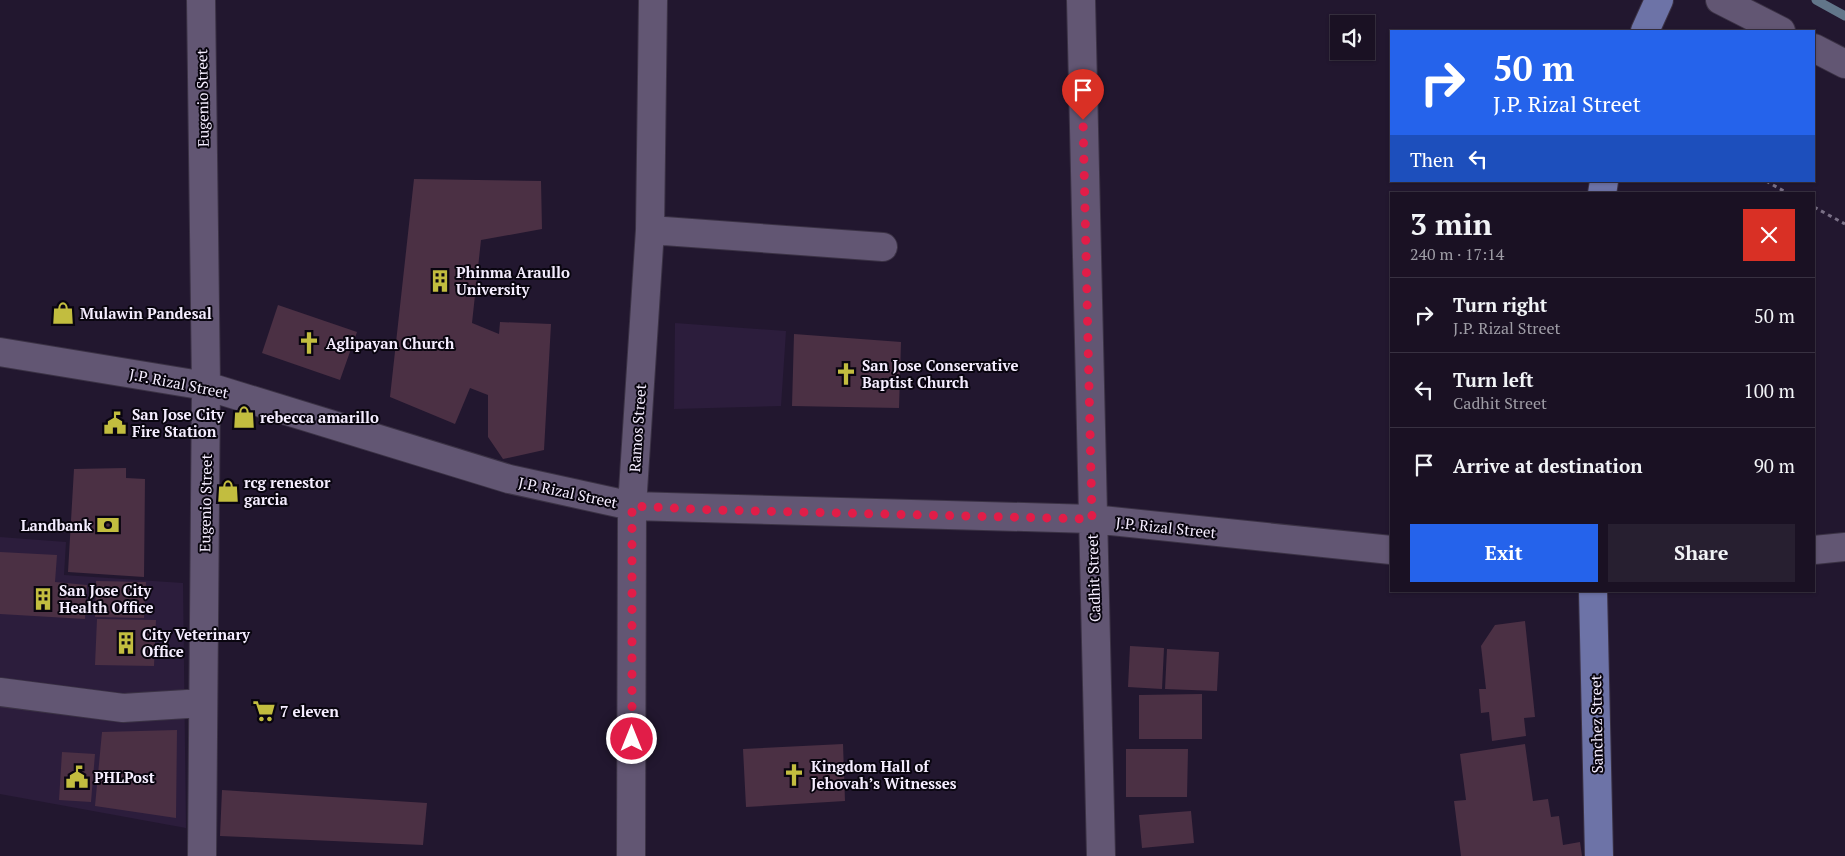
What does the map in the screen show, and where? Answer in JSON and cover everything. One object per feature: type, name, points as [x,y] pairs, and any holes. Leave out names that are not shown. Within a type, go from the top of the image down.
[{"type":"main road","points":[[1645,30],[1659,0]]},
{"type":"main road","name":"Sanchez Street","points":[[1593,592],[1599,856]]},
{"type":"street","name":"Eugenio Street","points":[[201,0],[206,386],[202,856]]},
{"type":"street","name":"Ramos Street","points":[[631,856],[632,506],[650,230],[652,0]]},
{"type":"street","name":"Cadhit Street","points":[[1081,0],[1101,856]]},
{"type":"street","points":[[1720,0],[1780,30]]},
{"type":"street","points":[[1815,49],[1845,64]]},
{"type":"street","points":[[650,230],[883,247]]},
{"type":"street","name":"J.P. Rizal Street","points":[[0,352],[206,386],[510,479],[632,506],[713,510],[1092,519],[1390,550]]},
{"type":"street","points":[[1815,550],[1845,547]]},
{"type":"street","points":[[0,692],[123,708],[204,703]]},
{"type":"path","points":[[1768,182],[1785,192]]},
{"type":"path","points":[[1815,208],[1845,224]]},
{"type":"shaded area","points":[[675,323],[786,331],[781,406],[674,409]]},
{"type":"shaded area","points":[[0,537],[66,542],[64,575],[183,583],[186,828],[0,794]]},
{"type":"building","name":"Phinma Araullo University","points":[[414,179],[541,181],[542,229],[481,240],[472,323],[499,334],[500,322],[551,324],[544,450],[503,459],[488,437],[488,395],[470,388],[455,424],[390,397]]},
{"type":"building","name":"Aglipayan Church","points":[[278,305],[357,332],[340,380],[262,353]]},
{"type":"building","name":"San Jose Conservative Baptist Church","points":[[794,334],[901,342],[899,408],[792,406]]},
{"type":"building","name":"Landbank","points":[[126,468],[126,478],[145,479],[144,577],[68,572],[74,469]]},
{"type":"building","name":"San Jose City Health Office","points":[[0,552],[57,555],[55,582],[87,585],[85,619],[0,614]]},
{"type":"building","points":[[96,581],[146,582],[144,618],[95,617]]},
{"type":"building","name":"City Veterinary Office","points":[[97,619],[156,620],[154,666],[95,665]]},
{"type":"building","points":[[1525,621],[1535,717],[1524,718],[1526,736],[1492,741],[1489,712],[1481,713],[1479,689],[1486,689],[1481,646],[1495,625]]},
{"type":"building","points":[[1130,646],[1164,648],[1162,689],[1128,687]]},
{"type":"building","points":[[1167,649],[1219,652],[1217,691],[1165,689]]},
{"type":"building","points":[[1202,694],[1202,739],[1139,739],[1139,695]]},
{"type":"building","points":[[177,730],[176,818],[95,806],[102,732]]},
{"type":"building","name":"Kingdom Hall of Jehovah’s Witnesses","points":[[843,744],[845,801],[746,807],[743,749]]},
{"type":"building","points":[[1525,744],[1533,801],[1548,799],[1551,817],[1559,816],[1563,845],[1580,842],[1582,856],[1461,856],[1454,801],[1466,800],[1460,754]]},
{"type":"building","points":[[1126,749],[1188,749],[1187,797],[1126,797]]},
{"type":"building","name":"PHLPost","points":[[62,752],[95,754],[91,802],[59,800]]},
{"type":"building","points":[[222,790],[427,803],[423,845],[220,836]]},
{"type":"building","points":[[1191,811],[1194,843],[1142,848],[1139,815]]},
{"type":"waterway","points":[[1816,0],[1845,16]]},
{"type":"place","name":"Phinma Araullo University","points":[[440,281]]},
{"type":"place","name":"Mulawin Pandesal","points":[[63,313]]},
{"type":"place","name":"Aglipayan Church","points":[[309,343]]},
{"type":"place","name":"San Jose Conservative Baptist Church","points":[[846,374]]},
{"type":"place","name":"rebecca amarillo","points":[[244,417]]},
{"type":"place","name":"San Jose City Fire Station","points":[[115,423]]},
{"type":"place","name":"rcg renestor garcia","points":[[228,491]]},
{"type":"place","name":"Landbank","points":[[108,525]]},
{"type":"place","name":"San Jose City Health Office","points":[[43,599]]},
{"type":"place","name":"City Veterinary Office","points":[[126,643]]},
{"type":"place","name":"7 eleven","points":[[264,711]]},
{"type":"place","name":"Kingdom Hall of Jehovah’s Witnesses","points":[[794,775]]},
{"type":"place","name":"PHLPost","points":[[77,777]]},
{"type":"route","points":[[632,739],[632,506],[713,510],[1092,519],[1083,120]]}]
